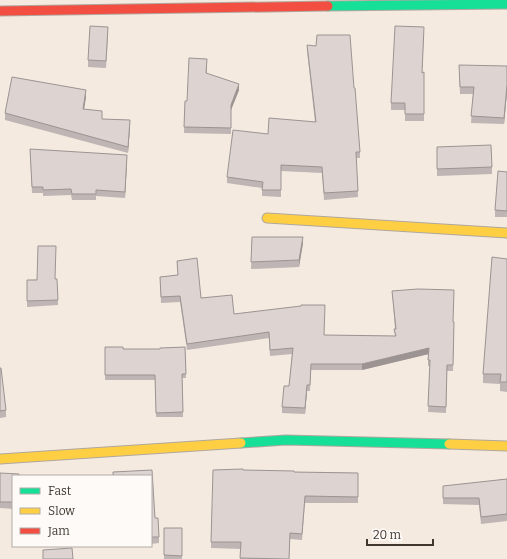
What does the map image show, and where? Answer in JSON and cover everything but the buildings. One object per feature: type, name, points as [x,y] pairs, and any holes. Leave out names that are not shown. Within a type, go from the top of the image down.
[{"type":"street","points":[[0,11],[507,4]]},
{"type":"street","points":[[266,218],[507,233]]},
{"type":"street","points":[[0,459],[286,440],[507,446]]},
{"type":"traffic: fast","points":[[328,6],[507,4]]},
{"type":"traffic: fast","points":[[241,443],[286,440],[449,444]]},
{"type":"traffic: slow","points":[[267,218],[507,233]]},
{"type":"traffic: slow","points":[[0,459],[241,443]]},
{"type":"traffic: slow","points":[[449,444],[507,446]]},
{"type":"traffic: jam","points":[[0,11],[328,6]]}]
